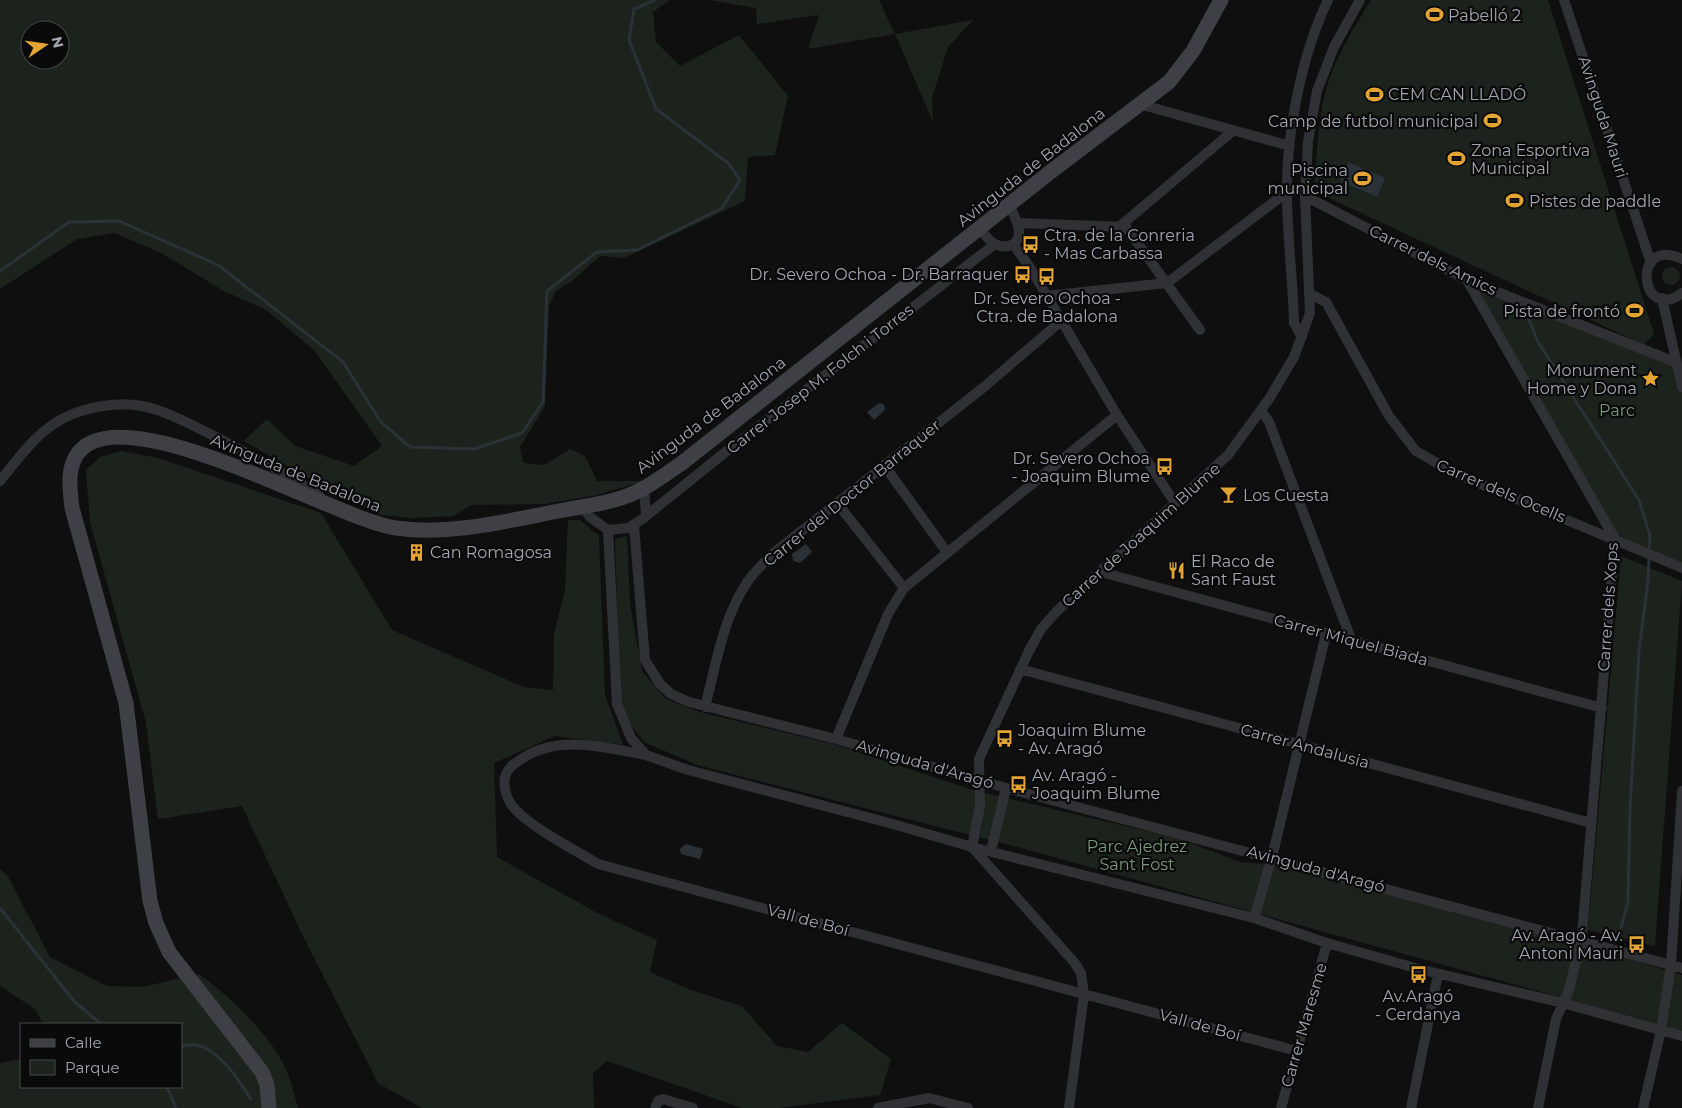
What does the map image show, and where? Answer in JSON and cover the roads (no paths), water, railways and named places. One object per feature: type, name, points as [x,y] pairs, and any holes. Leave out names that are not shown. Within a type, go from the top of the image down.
[{"type":"street","name":"Avinguda de Badalona","points":[[269,1108],[267,1085],[262,1072],[169,952],[156,923],[150,902],[126,703],[72,508],[70,476],[76,455],[86,446],[107,436],[142,437],[194,452],[326,503],[365,521],[415,530],[463,527],[582,507],[622,498],[644,488],[682,463],[1168,82],[1181,68],[1221,0]]},
{"type":"street","points":[[1302,337],[1294,323],[1287,192],[1291,127],[1315,28],[1328,0]]},
{"type":"street","name":"Carrer de Joaquim Blume","points":[[972,847],[980,806],[979,760],[1020,669],[1041,629],[1057,611],[1228,456],[1282,379],[1302,337],[1310,313],[1305,196],[1308,142],[1317,91],[1334,47],[1360,0]]},
{"type":"street","name":"Avinguda Mauri","points":[[1564,0],[1651,263]]},
{"type":"street","points":[[1139,104],[1290,146]]},
{"type":"street","points":[[1119,227],[1234,130]]},
{"type":"street","points":[[1046,296],[1167,283],[1287,192]]},
{"type":"street","name":"Carrer dels Amics","points":[[1305,196],[1467,280],[1675,362]]},
{"type":"street","points":[[980,228],[995,244],[1003,246],[1013,244],[1019,237],[1018,223],[1009,205]]},
{"type":"street","points":[[1018,223],[1126,227],[1200,330]]},
{"type":"street","name":"Carrer Josep M. Folch i Torres","points":[[646,515],[995,244]]},
{"type":"street","points":[[1013,244],[1117,415],[1175,504]]},
{"type":"street","points":[[1682,259],[1669,256],[1661,257],[1651,263],[1646,271],[1646,283],[1651,293],[1662,298],[1674,298],[1682,293]]},
{"type":"street","name":"Carrer dels Xops","points":[[1467,280],[1615,539],[1582,935],[1579,941],[1569,990],[1556,1019],[1538,1108]]},
{"type":"street","name":"Carrer dels Ocells","points":[[1310,294],[1326,302],[1389,416],[1416,451],[1454,473],[1682,568]]},
{"type":"street","points":[[1662,298],[1682,387]]},
{"type":"street","name":"Carrer del Doctor Barraquer","points":[[705,707],[735,603],[748,581],[771,555],[984,387],[1060,322]]},
{"type":"street","points":[[0,482],[41,433],[64,418],[89,410],[128,404],[157,410],[197,428],[301,484],[320,496],[326,503]]},
{"type":"street","points":[[1260,411],[1269,422],[1351,639]]},
{"type":"street","points":[[836,739],[888,614],[904,588],[946,551],[1117,415]]},
{"type":"street","points":[[884,465],[946,551]]},
{"type":"street","points":[[582,507],[590,517],[608,530],[634,525],[646,515],[644,488]]},
{"type":"street","points":[[837,503],[904,588]]},
{"type":"street","name":"Avinguda d'Aragó","points":[[634,525],[645,660],[656,678],[671,694],[705,707],[836,739],[1006,788],[1272,857],[1682,968]]},
{"type":"street","points":[[608,530],[617,704],[631,738],[646,755],[688,770],[893,824],[972,847],[1254,918],[1327,943],[1438,974],[1563,1003],[1682,1036]]},
{"type":"street","name":"Carrer Miquel Biada","points":[[1101,572],[1602,708]]},
{"type":"street","points":[[1254,918],[1272,857],[1326,634]]},
{"type":"street","name":"Carrer Andalusia","points":[[1020,669],[1591,823]]},
{"type":"street","name":"Vall de Boí","points":[[646,755],[581,745],[548,746],[533,752],[511,766],[507,772],[505,788],[515,810],[552,836],[598,864],[1297,1051]]},
{"type":"street","points":[[1001,881],[991,851],[1006,788]]},
{"type":"street","points":[[1643,1108],[1661,1030],[1671,965],[1682,791]]},
{"type":"street","points":[[972,847],[1074,962],[1082,978],[1084,994],[1069,1108]]},
{"type":"street","name":"Carrer Maresme","points":[[1281,1108],[1327,943]]},
{"type":"street","points":[[1411,1108],[1438,974]]},
{"type":"street","points":[[878,1108],[929,1098],[968,1108]]},
{"type":"street","points":[[655,1108],[658,1100],[663,1099],[693,1108]]},
{"type":"waterway","points":[[0,271],[69,222],[119,221],[218,265],[343,362],[380,421],[410,447],[474,449],[522,433],[543,402],[547,291],[597,252],[637,250],[722,208],[740,180],[728,163],[656,109],[629,40],[634,9],[655,0]]},
{"type":"waterway","points":[[1523,305],[1538,342],[1639,500],[1650,536],[1648,581],[1639,651],[1630,808],[1628,901],[1621,928]]},
{"type":"waterway","points":[[0,908],[75,1002],[100,1023]]},
{"type":"waterway","points":[[182,1046],[197,1045],[214,1053],[228,1067],[251,1099]]},
{"type":"waterway","points":[[167,1088],[176,1108]]},
{"type":"place","name":"Pabelló 2","points":[[1434,15]]},
{"type":"place","name":"CEM CAN LLADÓ","points":[[1374,94]]},
{"type":"place","name":"Camp de futbol municipal","points":[[1492,121]]},
{"type":"place","name":"Zona Esportiva Municipal","points":[[1457,159]]},
{"type":"place","name":"Piscina municipal","points":[[1362,179]]},
{"type":"place","name":"Pistes de paddle","points":[[1515,201]]},
{"type":"place","name":"Ctra. de la Conreria - Mas Carbassa","points":[[1030,244]]},
{"type":"place","name":"Dr. Severo Ochoa - Dr. Barraquer","points":[[1023,274]]},
{"type":"place","name":"Dr. Severo Ochoa - Ctra. de Badalona","points":[[1047,277]]},
{"type":"place","name":"Pista de frontó","points":[[1634,311]]},
{"type":"place","name":"Monument Home y Dona","points":[[1651,379]]},
{"type":"place","name":"Dr. Severo Ochoa - Joaquim Blume","points":[[1164,467]]},
{"type":"place","name":"Los Cuesta","points":[[1229,495]]},
{"type":"place","name":"Can Romagosa","points":[[416,552]]},
{"type":"place","name":"El Raco de Sant Faust","points":[[1177,570]]},
{"type":"place","name":"Joaquim Blume - Av. Aragó","points":[[1004,739]]},
{"type":"place","name":"Av. Aragó - Joaquim Blume","points":[[1018,784]]},
{"type":"place","name":"Av. Aragó - Av. Antoni Mauri","points":[[1637,944]]},
{"type":"place","name":"Av.Aragó - Cerdanya","points":[[1418,975]]},
{"type":"park label","name":"Parc","points":[[1617,410]]},
{"type":"park label","name":"Parc Ajedrez Sant Fost","points":[[1137,855]]}]
